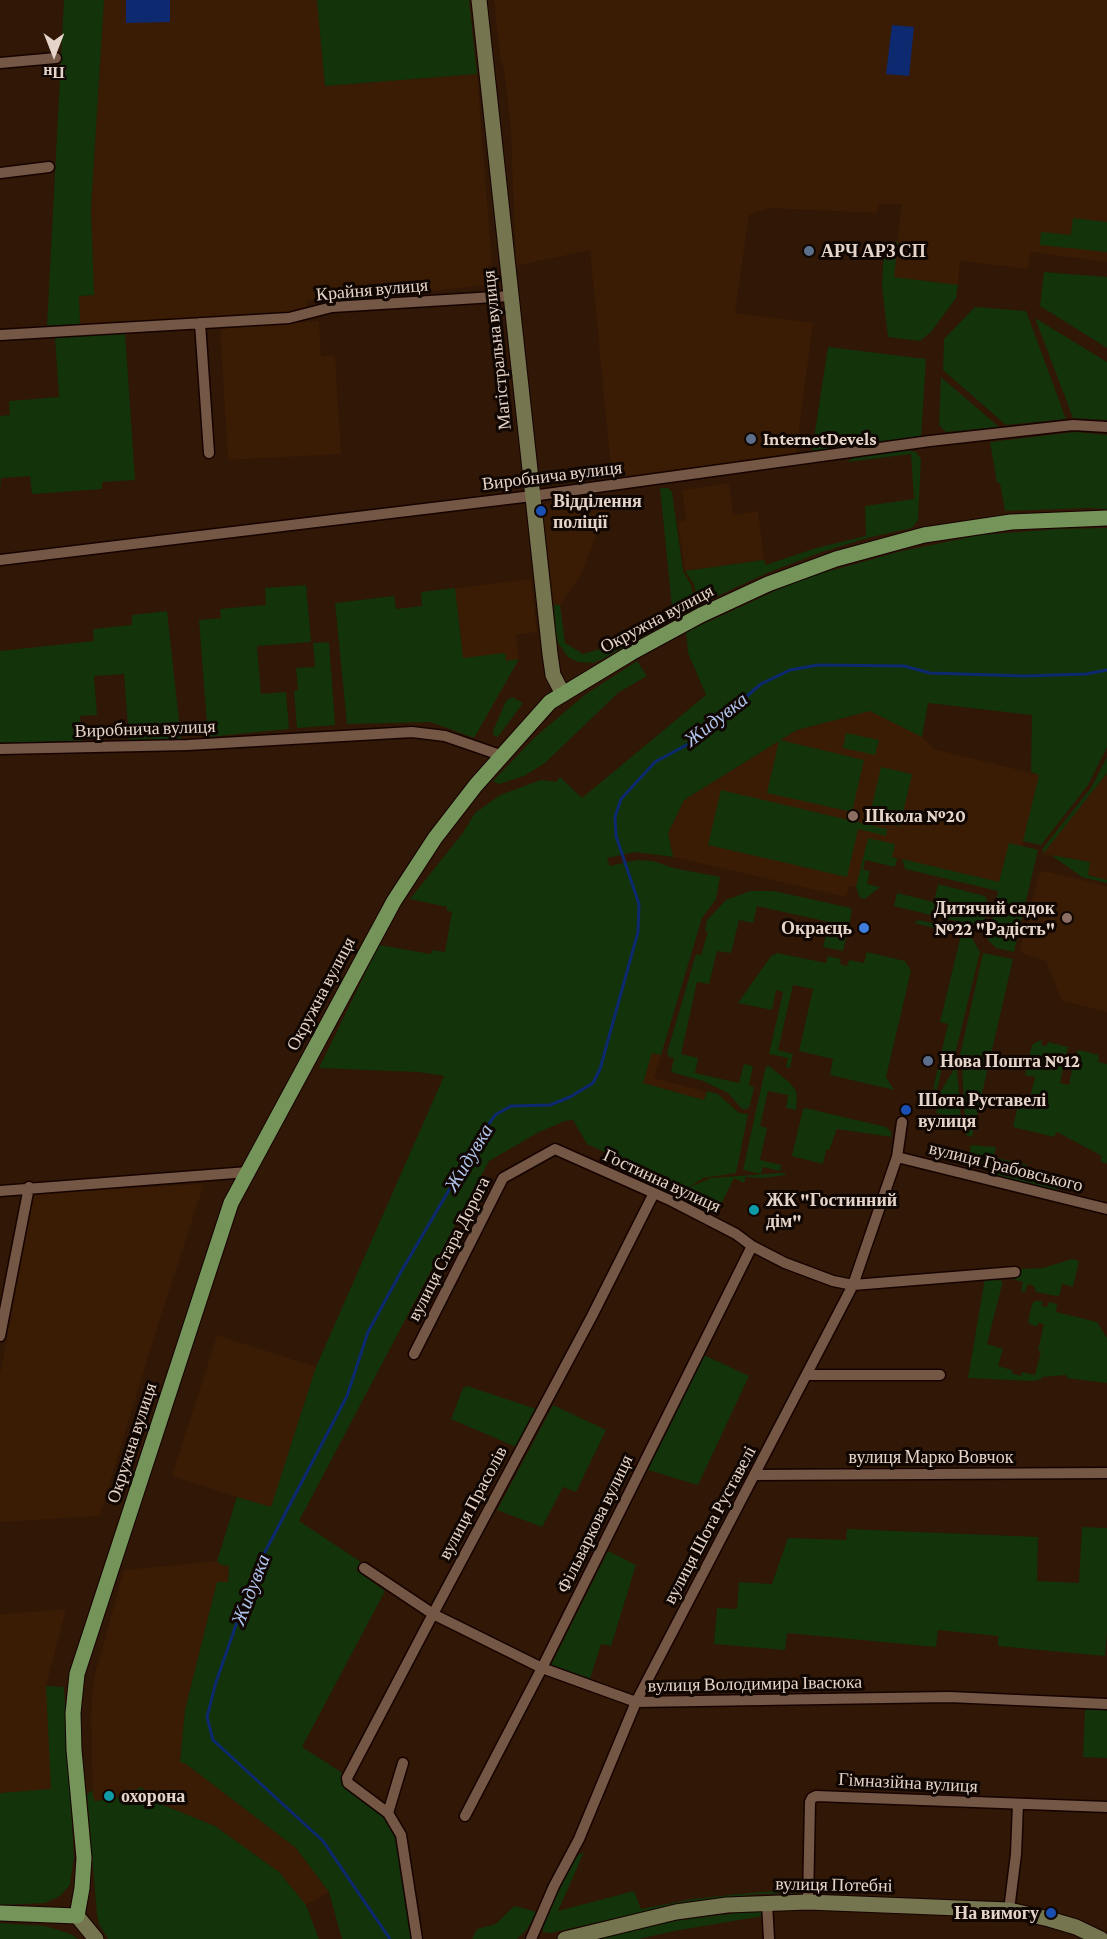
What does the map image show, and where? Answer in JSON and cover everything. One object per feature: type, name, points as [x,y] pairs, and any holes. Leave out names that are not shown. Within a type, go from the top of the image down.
[{"type":"main road","name":"Окружна вулиця","points":[[77,1916],[84,1858],[74,1750],[73,1713],[77,1674],[231,1203],[394,901],[435,838],[476,785],[550,702],[631,653],[701,615],[768,584],[836,559],[913,538],[1011,522],[1107,518]]},
{"type":"main road","points":[[0,1913],[77,1916]]},
{"type":"street","name":"Магістральна вулиця","points":[[479,0],[553,675],[563,694]]},
{"type":"street","points":[[0,63],[56,58]]},
{"type":"street","points":[[0,173],[49,167]]},
{"type":"street","name":"Крайня вулиця","points":[[0,335],[289,318],[332,307],[511,296]]},
{"type":"street","points":[[200,323],[209,453]]},
{"type":"street","name":"Виробнича вулиця","points":[[0,560],[532,496],[940,440],[1073,425],[1107,427]]},
{"type":"street","name":"Виробнича вулиця","points":[[0,749],[188,745],[412,732],[445,736],[502,756]]},
{"type":"street","name":"вулиця Шота Руставелі","points":[[531,1939],[554,1886],[579,1839],[636,1702],[853,1285],[897,1157],[903,1122]]},
{"type":"street","name":"Гостинна вулиця","points":[[555,1149],[654,1193],[736,1234],[752,1246],[813,1274],[853,1285],[1015,1272]]},
{"type":"street","name":"вулиця Стара Дорога","points":[[414,1354],[503,1178],[555,1149]]},
{"type":"street","name":"вулиця Грабовського","points":[[897,1157],[1107,1209]]},
{"type":"street","points":[[0,1191],[248,1172]]},
{"type":"street","points":[[0,1336],[29,1187]]},
{"type":"street","name":"вулиця Прасолів","points":[[388,1813],[348,1783],[347,1778],[592,1316],[654,1193]]},
{"type":"street","name":"Фільваркова вулиця","points":[[465,1816],[542,1668],[752,1246]]},
{"type":"street","points":[[807,1375],[940,1375]]},
{"type":"street","name":"вулиця Марко Вовчок","points":[[754,1475],[1107,1473]]},
{"type":"street","name":"вулиця Володимира Івасюка","points":[[364,1568],[433,1614],[542,1668],[636,1702],[949,1697],[1107,1704]]},
{"type":"street","points":[[403,1763],[388,1813],[401,1835],[417,1939]]},
{"type":"street","name":"Гімназійна вулиця","points":[[808,1902],[810,1802],[816,1796],[1107,1807]]},
{"type":"street","points":[[1009,1910],[1016,1854],[1018,1804]]},
{"type":"street","name":"вулиця Потебні","points":[[565,1939],[676,1912],[727,1905],[808,1902],[1009,1910],[1076,1927],[1101,1939]]},
{"type":"street","points":[[767,1903],[769,1939]]},
{"type":"street","points":[[77,1916],[96,1939]]},
{"type":"shaded area","points":[[104,0],[317,0],[325,86],[477,74],[492,265],[488,266],[489,276],[493,276],[494,284],[372,298],[307,301],[307,309],[289,313],[80,325],[79,296],[94,295],[91,207]]},
{"type":"shaded area","points":[[494,0],[1107,0],[1107,262],[1030,252],[1028,269],[960,261],[958,285],[893,277],[902,204],[878,204],[877,213],[769,208],[749,215],[735,313],[813,323],[796,453],[612,479],[590,250],[516,266],[511,133]]},
{"type":"shaded area","points":[[319,321],[321,356],[335,355],[341,454],[228,460],[220,327]]},
{"type":"shaded area","points":[[729,483],[733,515],[758,511],[764,560],[685,571],[678,522],[686,520],[682,490]]},
{"type":"shaded area","points":[[612,495],[581,575],[560,605],[554,605],[542,508],[544,504]]},
{"type":"shaded area","points":[[531,579],[537,632],[516,635],[519,659],[474,738],[431,722],[461,637],[455,588]]},
{"type":"shaded area","name":"Школа №20","points":[[870,711],[922,737],[934,749],[1039,775],[1013,886],[892,857],[868,838],[856,887],[849,886],[846,897],[673,857],[668,833],[684,800],[797,730]]},
{"type":"shaded area","points":[[1107,773],[1107,880],[1088,875],[1090,862],[1043,854]]},
{"type":"shaded area","name":"Дитячий садок №22 \"Радість\"","points":[[1045,871],[1107,886],[1107,1012],[1062,1001],[1046,961],[1023,954],[1020,949],[1039,874]]},
{"type":"shaded area","points":[[652,1053],[661,1055],[654,1078],[706,1092],[704,1100],[643,1083]]},
{"type":"shaded area","points":[[204,1184],[100,1516],[0,1522],[0,1375],[34,1193]]},
{"type":"shaded area","points":[[217,1335],[316,1367],[271,1508],[172,1476]]},
{"type":"shaded area","points":[[217,1561],[221,1565],[229,1566],[228,1582],[217,1582],[185,1710],[180,1761],[296,1848],[329,1892],[306,1905],[279,1872],[215,1826],[151,1800],[142,1787],[115,1799],[93,1801],[91,1713],[94,1678],[124,1570]]},
{"type":"shaded area","points":[[66,1609],[46,1686],[52,1789],[0,1793],[0,1614]]},
{"type":"green space","points":[[64,0],[104,0],[91,207],[94,295],[79,296],[80,325],[47,327]]},
{"type":"green space","points":[[317,0],[469,0],[477,74],[325,86]]},
{"type":"green space","points":[[1073,218],[1107,222],[1107,252],[1040,245],[1041,232],[1071,235]]},
{"type":"green space","points":[[888,242],[898,242],[894,277],[958,285],[956,298],[931,332],[920,341],[888,337],[882,286],[884,248]]},
{"type":"green space","points":[[1044,272],[1107,277],[1107,348],[1040,306]]},
{"type":"green space","points":[[975,307],[1026,311],[1066,419],[1006,425],[943,370],[944,339]]},
{"type":"green space","points":[[1035,318],[1107,362],[1107,420],[1073,418]]},
{"type":"green space","points":[[125,333],[135,480],[102,482],[102,489],[32,494],[30,476],[1,478],[0,493],[0,416],[10,415],[9,401],[59,397],[55,338]]},
{"type":"green space","points":[[828,347],[926,359],[921,438],[812,451]]},
{"type":"green space","points":[[941,377],[999,427],[946,432],[939,425]]},
{"type":"green space","points":[[1076,432],[1107,435],[1107,509],[1005,511],[1000,483],[997,483],[990,442]]},
{"type":"green space","points":[[906,450],[916,452],[921,459],[918,520],[912,528],[867,538],[819,553],[767,573],[698,605],[694,584],[685,571],[764,560],[766,565],[816,548],[866,536],[865,506],[914,499],[911,454],[847,462],[853,458]]},
{"type":"green space","points":[[660,488],[668,488],[672,492],[683,571],[691,585],[696,606],[593,663],[578,662],[568,657],[558,643],[555,632],[554,605],[560,605],[565,643],[583,654],[625,642],[673,616]]},
{"type":"green space","points":[[1107,528],[1107,747],[1088,785],[1041,845],[1023,841],[1039,775],[1031,772],[1032,715],[928,703],[922,737],[870,711],[797,730],[780,740],[864,760],[852,812],[767,793],[779,741],[684,800],[668,833],[673,857],[635,852],[607,858],[610,866],[637,860],[653,861],[673,868],[720,877],[716,899],[702,918],[661,1055],[652,1053],[643,1083],[704,1100],[707,1091],[718,1094],[739,1113],[748,1114],[736,1173],[703,1178],[674,1197],[649,1187],[653,1175],[587,1144],[573,1120],[539,1132],[489,1161],[299,1521],[361,1562],[356,1570],[385,1591],[302,1747],[344,1774],[381,1813],[397,1839],[411,1939],[342,1939],[329,1892],[296,1848],[186,1764],[180,1762],[185,1710],[217,1582],[228,1582],[229,1566],[221,1565],[217,1561],[237,1497],[271,1507],[316,1367],[444,1076],[418,1072],[319,1068],[379,945],[431,954],[432,950],[445,952],[452,912],[447,911],[447,907],[410,899],[462,834],[475,813],[500,795],[541,780],[556,782],[560,777],[582,798],[706,695],[688,653],[686,632],[801,579],[902,551],[980,535]]},
{"type":"green space","points":[[306,585],[311,642],[257,646],[261,694],[286,692],[289,729],[208,737],[199,620],[221,618],[220,609],[266,605],[265,588]]},
{"type":"green space","points":[[455,588],[463,658],[505,653],[506,661],[519,659],[474,738],[431,722],[347,724],[335,603],[394,596],[396,609],[422,606],[421,592]]},
{"type":"green space","points":[[167,611],[181,739],[129,740],[124,674],[94,676],[97,715],[80,716],[82,741],[0,743],[0,651],[94,641],[93,629],[132,625],[132,615]]},
{"type":"green space","points":[[329,642],[335,725],[297,728],[294,691],[298,690],[296,668],[315,667],[313,643]]},
{"type":"green space","points":[[637,661],[647,676],[619,692],[545,763],[524,776],[499,784],[493,781],[535,737],[586,694]]},
{"type":"green space","points":[[512,697],[523,703],[498,737],[494,736],[493,731],[506,701]]},
{"type":"green space","points":[[846,733],[879,740],[875,755],[843,748]]},
{"type":"green space","points":[[1107,757],[1107,773],[1043,854],[1043,848],[1091,788]]},
{"type":"green space","points":[[881,767],[912,774],[900,826],[869,819]]},
{"type":"green space","points":[[721,790],[887,829],[886,836],[858,829],[847,877],[708,845]]},
{"type":"green space","points":[[868,838],[895,844],[892,857],[897,858],[895,867],[865,860],[863,870],[870,871],[867,884],[880,887],[865,899],[860,898],[856,887]]},
{"type":"green space","points":[[1009,843],[1038,850],[1014,952],[996,948],[988,940],[998,891],[905,869],[902,859],[999,882]]},
{"type":"green space","points":[[1051,855],[1090,862],[1088,875],[1107,880],[1107,883],[1082,877]]},
{"type":"green space","points":[[938,884],[985,896],[989,905],[983,925],[980,927],[894,906],[897,893],[934,902]]},
{"type":"green space","points":[[750,891],[774,891],[851,908],[852,911],[843,951],[823,947],[829,922],[757,906],[753,923],[739,920],[731,953],[717,951],[709,984],[697,982],[681,1054],[698,1058],[695,1073],[739,1083],[744,1064],[753,1066],[749,1085],[754,1087],[750,1106],[742,1109],[728,1093],[703,1081],[671,1072],[674,1058],[669,1057],[667,1053],[696,954],[701,955],[708,932],[705,931],[707,920],[726,900]]},
{"type":"green space","points":[[919,920],[968,931],[980,952],[953,1063],[950,1065],[943,1063],[937,1090],[933,1089],[948,1024],[940,1022],[961,935],[914,923]]},
{"type":"green space","points":[[867,952],[905,961],[911,971],[886,1077],[894,1090],[830,1075],[833,1059],[799,1051],[813,989],[793,985],[778,1050],[793,1054],[790,1068],[786,1067],[788,1058],[769,1054],[783,992],[776,990],[772,1010],[738,1003],[771,956],[777,953],[826,963],[828,956],[841,959],[840,964],[847,966],[849,960],[864,963]]},
{"type":"green space","points":[[983,953],[1013,959],[972,1137],[966,1135],[962,1068],[958,1064]]},
{"type":"green space","points":[[1040,1040],[1041,1045],[1047,1046],[1048,1042],[1068,1047],[1060,1083],[1069,1085],[1072,1071],[1069,1070],[1073,1056],[1079,1050],[1099,1055],[1098,1062],[1107,1064],[1107,1164],[1100,1161],[1102,1156],[1057,1132],[1054,1137],[1013,1127],[1019,1100],[1029,1102],[1035,1077],[1025,1075],[1032,1045]]},
{"type":"green space","points":[[769,1066],[790,1083],[796,1091],[797,1099],[796,1110],[786,1108],[788,1095],[768,1091],[760,1126],[767,1128],[760,1160],[781,1165],[780,1171],[763,1167],[761,1174],[743,1170],[765,1070]]},
{"type":"green space","points":[[954,1069],[957,1070],[961,1119],[936,1113],[941,1091]]},
{"type":"green space","points":[[805,1108],[886,1127],[892,1137],[837,1129],[829,1150],[826,1150],[823,1164],[792,1156]]},
{"type":"green space","points":[[971,1145],[996,1147],[994,1157],[1027,1165],[1026,1173],[1060,1181],[1057,1192],[988,1175],[990,1165],[968,1159]]},
{"type":"green space","points":[[785,1173],[786,1175],[762,1178],[746,1177],[744,1183],[734,1178],[717,1212],[681,1195],[692,1186],[711,1178]]},
{"type":"green space","points":[[1072,1259],[1079,1261],[1073,1287],[1062,1284],[1060,1294],[1057,1296],[1036,1292],[1034,1286],[1028,1284],[1025,1292],[1021,1291],[1023,1282],[1015,1280],[1018,1269],[1043,1268]]},
{"type":"green space","points":[[985,1278],[1003,1281],[987,1344],[1003,1349],[998,1366],[1012,1370],[1012,1373],[1021,1376],[1022,1372],[1035,1375],[1044,1324],[1038,1323],[1037,1327],[1028,1322],[1032,1304],[1035,1301],[1043,1301],[1041,1306],[1047,1307],[1049,1302],[1057,1304],[1056,1312],[1097,1322],[1107,1338],[1107,1383],[1067,1378],[1066,1375],[1042,1377],[1042,1379],[1032,1381],[968,1378]]},
{"type":"green space","points":[[704,1355],[749,1376],[698,1485],[648,1470]]},
{"type":"green space","points":[[467,1386],[536,1409],[516,1447],[451,1419],[463,1388]]},
{"type":"green space","points":[[553,1405],[606,1430],[576,1492],[563,1487],[542,1527],[497,1510]]},
{"type":"green space","points":[[1082,1527],[1107,1528],[1105,1656],[998,1646],[998,1636],[938,1630],[936,1647],[787,1633],[785,1650],[714,1644],[717,1608],[737,1609],[739,1582],[772,1584],[788,1538],[846,1540],[847,1529],[1038,1537],[1037,1581],[1079,1583]]},
{"type":"green space","points":[[608,1551],[636,1565],[611,1646],[601,1644],[590,1679],[551,1665]]},
{"type":"green space","points":[[46,1686],[64,1687],[74,1857],[70,1885],[60,1896],[45,1903],[0,1905],[0,1793],[51,1789]]},
{"type":"green space","points":[[1085,1709],[1107,1710],[1107,1758],[1083,1757]]},
{"type":"green space","points":[[142,1787],[151,1800],[215,1826],[279,1872],[306,1905],[319,1939],[108,1939],[99,1924],[97,1915],[87,1794],[92,1790],[94,1801],[114,1799]]},
{"type":"green space","points":[[584,1852],[558,1911],[634,1891],[641,1909],[693,1899],[805,1890],[804,1893],[759,1894],[693,1901],[550,1933],[543,1932],[542,1920],[574,1857]]},
{"type":"green space","points":[[514,1906],[537,1912],[527,1929],[517,1939],[472,1939],[477,1929],[496,1924]]},
{"type":"green space","points":[[762,1910],[763,1916],[639,1939],[599,1939],[673,1921]]},
{"type":"green space","points":[[0,1923],[45,1926],[71,1934],[78,1939],[0,1939]]},
{"type":"water","points":[[126,0],[170,0],[170,22],[126,23]]},
{"type":"water","points":[[892,25],[914,27],[909,76],[886,74]]},
{"type":"waterway","name":"Жидувка","points":[[390,1939],[323,1841],[213,1740],[207,1717],[216,1682],[255,1571],[347,1396],[368,1332],[482,1134],[495,1115],[511,1106],[550,1105],[570,1097],[593,1083],[600,1069],[638,932],[639,904],[616,836],[615,817],[621,799],[655,762],[694,741],[761,684],[790,670],[818,665],[904,666],[930,673],[1025,676],[1086,674],[1107,670]]},
{"type":"place","name":"АРЧ АРЗ СП","points":[[809,251]]},
{"type":"place","name":"InternetDevels","points":[[751,439]]},
{"type":"place","name":"Відділення поліції","points":[[541,511]]},
{"type":"place","name":"Школа №20","points":[[853,816]]},
{"type":"place","name":"Дитячий садок №22 \"Радість\"","points":[[1067,918]]},
{"type":"place","name":"Окраєць","points":[[864,928]]},
{"type":"place","name":"Нова Пошта №12","points":[[928,1061]]},
{"type":"place","name":"Шота Руставелі вулиця","points":[[906,1110]]},
{"type":"place","name":"ЖК \"Гостинний дім\"","points":[[754,1210]]},
{"type":"place","name":"охорона","points":[[109,1796]]},
{"type":"place","name":"На вимогу","points":[[1051,1913]]}]
